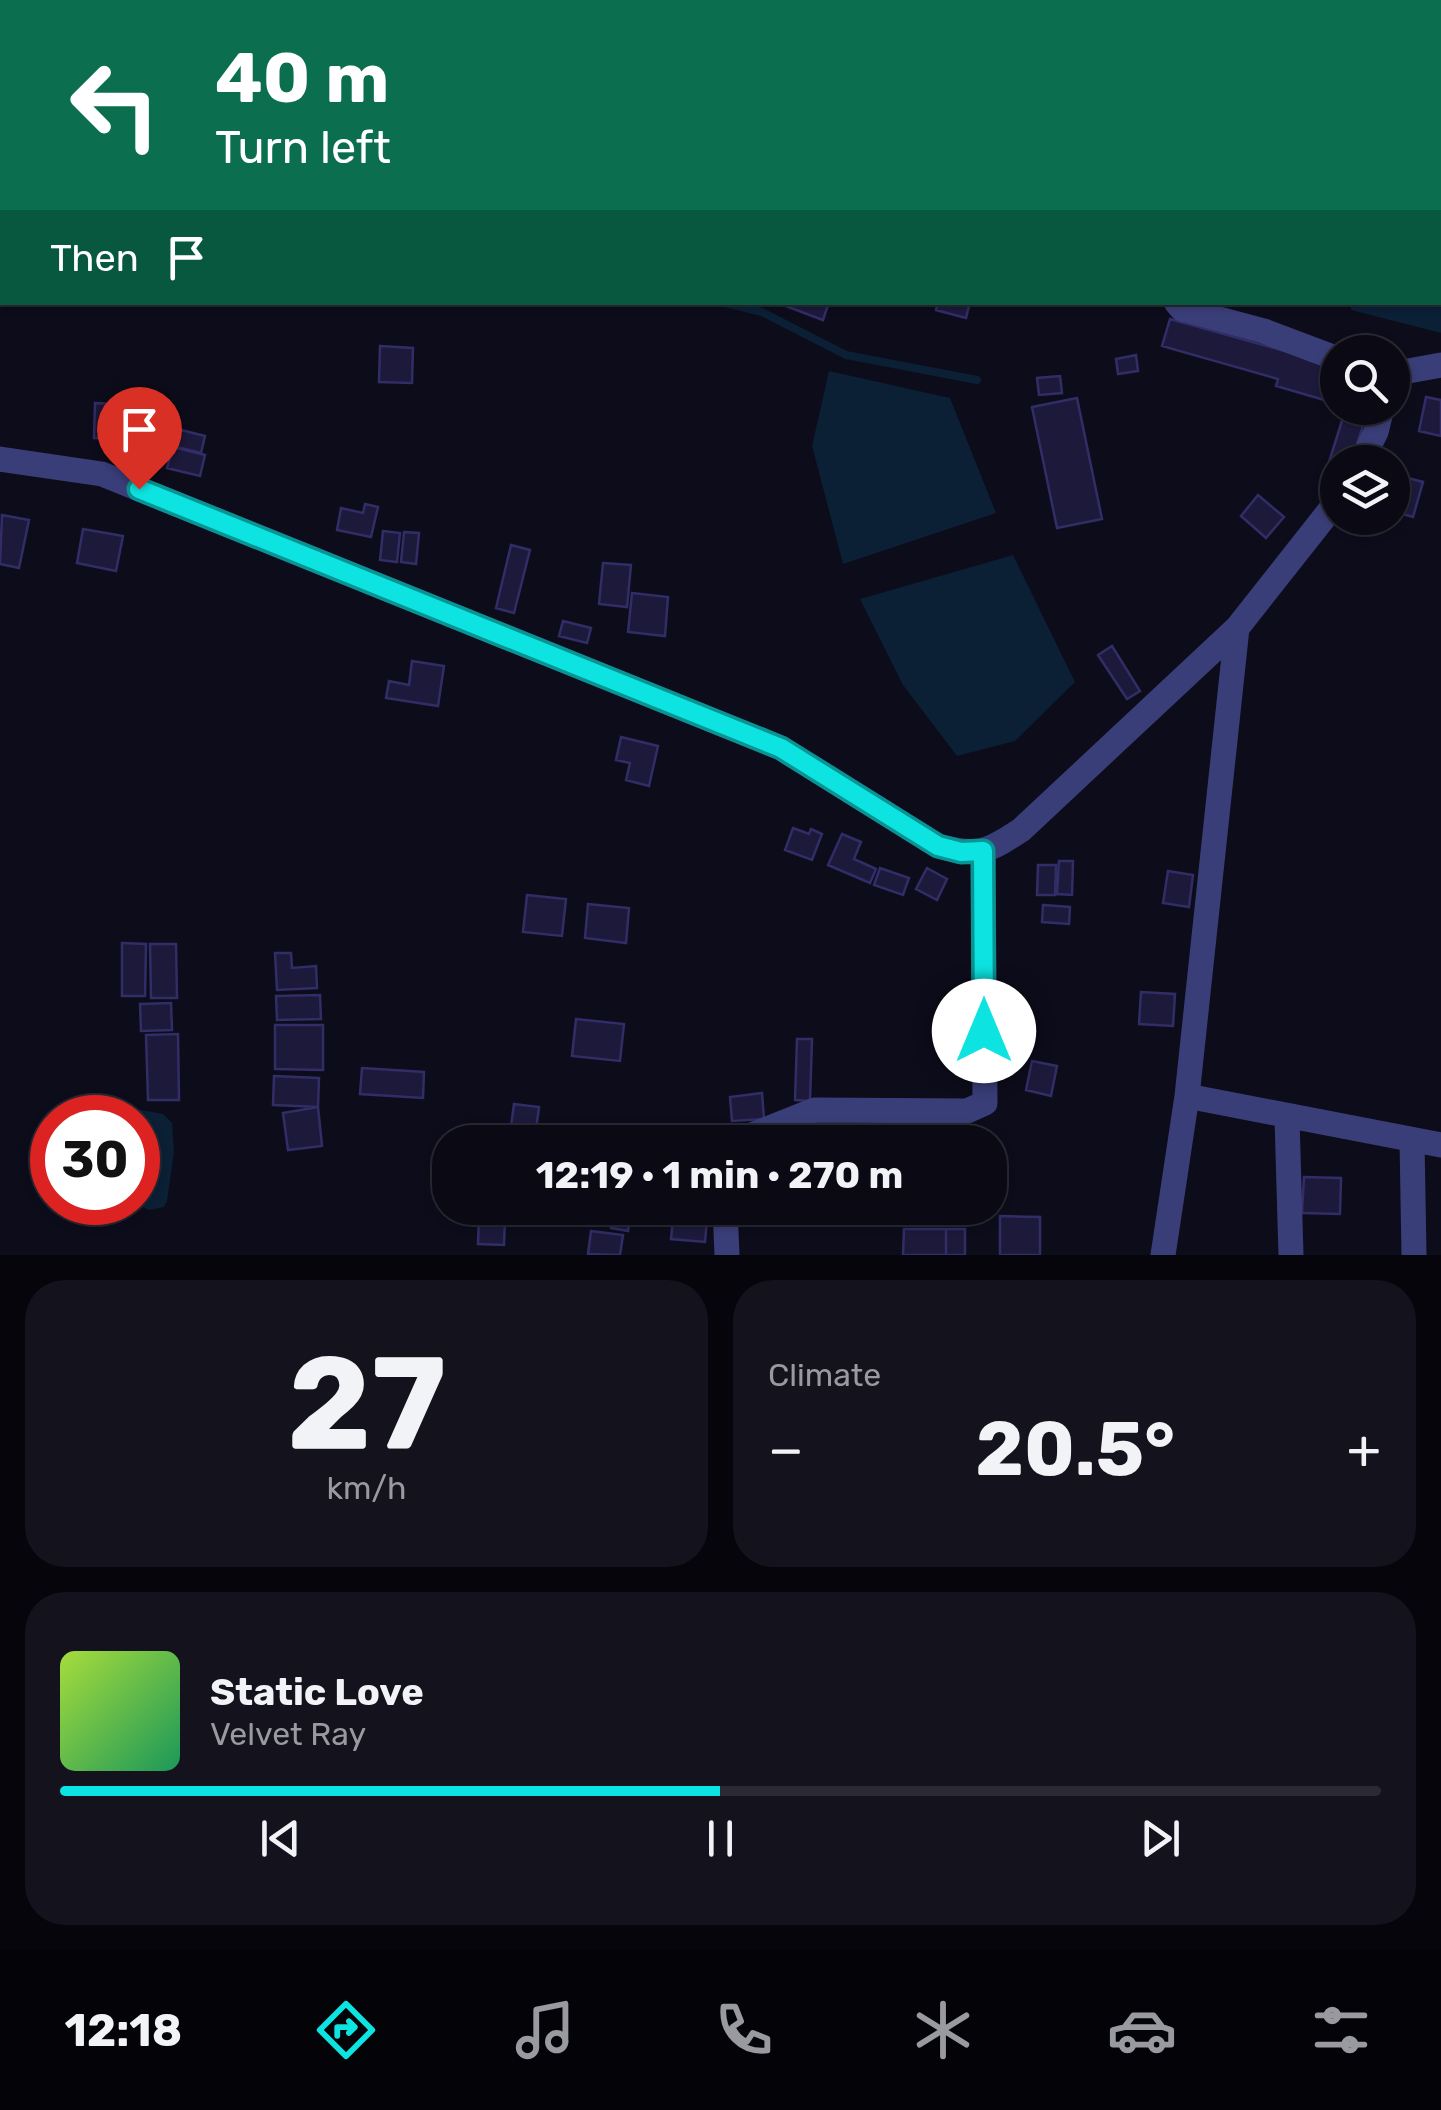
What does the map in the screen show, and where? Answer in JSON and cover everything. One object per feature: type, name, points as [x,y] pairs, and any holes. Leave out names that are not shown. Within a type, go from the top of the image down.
[{"type":"street","points":[[1179,305],[1320,352]]},
{"type":"street","points":[[1410,371],[1441,365]]},
{"type":"street","points":[[0,458],[102,474],[781,748],[938,846],[961,852],[990,851],[1021,830],[1237,628],[1320,523]]},
{"type":"street","points":[[1162,1255],[1186,1096],[1237,628]]},
{"type":"street","points":[[777,1125],[815,1110],[967,1112],[984,1103],[983,851]]},
{"type":"street","points":[[1186,1096],[1441,1145]]},
{"type":"street","points":[[1288,1118],[1291,1255]]},
{"type":"street","points":[[1412,1141],[1414,1255]]},
{"type":"street","points":[[725,1225],[726,1255]]},
{"type":"water","points":[[1351,305],[1441,305],[1441,333],[1351,310]]},
{"type":"water","points":[[829,371],[950,398],[996,513],[843,564],[812,446]]},
{"type":"water","points":[[1013,555],[1075,682],[1015,741],[957,756],[903,685],[860,599]]},
{"type":"water","points":[[160,1113],[172,1123],[174,1152],[164,1207],[160,1208]]},
{"type":"building","points":[[783,305],[828,305],[823,320]]},
{"type":"building","points":[[937,305],[969,305],[966,318],[936,310]]},
{"type":"building","points":[[1170,319],[1320,361],[1320,399],[1276,386],[1278,379],[1162,346]]},
{"type":"building","points":[[380,346],[413,348],[412,383],[379,382]]},
{"type":"building","points":[[1136,355],[1138,371],[1118,374],[1116,359]]},
{"type":"building","points":[[1060,376],[1062,393],[1039,395],[1037,378]]},
{"type":"building","points":[[1426,397],[1441,400],[1441,436],[1419,431]]},
{"type":"building","points":[[1077,398],[1102,519],[1057,528],[1032,407]]},
{"type":"building","points":[[95,403],[134,405],[132,440],[94,438]]},
{"type":"building","points":[[1341,425],[1363,425],[1357,445],[1334,445]]},
{"type":"building","points":[[181,430],[205,436],[201,453],[177,447]]},
{"type":"building","points":[[173,447],[205,455],[200,476],[167,468]]},
{"type":"building","points":[[1410,479],[1423,482],[1413,517],[1410,516]]},
{"type":"building","points":[[1258,495],[1284,517],[1266,538],[1241,516]]},
{"type":"building","points":[[365,504],[378,507],[371,537],[337,530],[341,508],[363,513]]},
{"type":"building","points":[[2,515],[29,520],[19,568],[0,564]]},
{"type":"building","points":[[83,529],[123,536],[116,571],[77,563]]},
{"type":"building","points":[[383,531],[400,533],[397,562],[380,560]]},
{"type":"building","points":[[404,532],[419,533],[416,564],[401,562]]},
{"type":"building","points":[[511,545],[530,550],[514,613],[496,608]]},
{"type":"building","points":[[603,563],[631,565],[627,607],[599,604]]},
{"type":"building","points":[[632,593],[668,597],[665,636],[628,632]]},
{"type":"building","points":[[563,621],[591,628],[587,643],[559,636]]},
{"type":"building","points":[[1112,646],[1140,691],[1127,699],[1098,655]]},
{"type":"building","points":[[412,661],[444,666],[438,706],[386,698],[389,681],[409,685]]},
{"type":"building","points":[[621,737],[658,746],[649,786],[626,780],[630,763],[616,760]]},
{"type":"building","points":[[793,828],[822,834],[812,860],[785,850]]},
{"type":"building","points":[[842,834],[861,842],[854,859],[876,869],[870,883],[828,865]]},
{"type":"building","points":[[1059,861],[1073,861],[1072,895],[1057,894]]},
{"type":"building","points":[[1038,865],[1056,865],[1055,895],[1037,895]]},
{"type":"building","points":[[880,868],[909,878],[903,895],[874,885]]},
{"type":"building","points":[[927,868],[947,879],[937,900],[916,889]]},
{"type":"building","points":[[1168,871],[1193,875],[1189,907],[1163,903]]},
{"type":"building","points":[[527,895],[566,899],[562,936],[523,932]]},
{"type":"building","points":[[588,904],[629,908],[626,943],[585,938]]},
{"type":"building","points":[[1043,905],[1070,907],[1069,924],[1042,922]]},
{"type":"building","points":[[122,943],[146,944],[145,996],[122,996]]},
{"type":"building","points":[[150,944],[176,944],[177,998],[151,998]]},
{"type":"building","points":[[275,953],[291,953],[292,968],[316,966],[317,988],[277,990]]},
{"type":"building","points":[[1141,992],[1175,994],[1173,1026],[1139,1024]]},
{"type":"building","points":[[320,995],[321,1019],[277,1020],[276,996]]},
{"type":"building","points":[[171,1003],[172,1030],[141,1031],[140,1004]]},
{"type":"building","points":[[576,1019],[624,1024],[620,1061],[572,1056]]},
{"type":"building","points":[[275,1025],[323,1025],[323,1070],[275,1069]]},
{"type":"building","points":[[178,1034],[179,1100],[160,1100],[160,1095],[148,1095],[146,1035]]},
{"type":"building","points":[[797,1039],[812,1039],[810,1101],[795,1100]]},
{"type":"building","points":[[1032,1061],[1057,1066],[1051,1096],[1026,1090]]},
{"type":"building","points":[[362,1068],[424,1072],[423,1098],[360,1094]]},
{"type":"building","points":[[274,1076],[319,1078],[318,1107],[273,1105]]},
{"type":"building","points":[[762,1093],[764,1119],[732,1121],[730,1097]]},
{"type":"building","points":[[514,1104],[539,1107],[537,1125],[511,1125]]},
{"type":"building","points":[[318,1107],[322,1146],[288,1150],[283,1113]]},
{"type":"building","points":[[1304,1177],[1341,1178],[1340,1214],[1302,1213]]},
{"type":"building","points":[[1007,1216],[1040,1217],[1040,1255],[1000,1255],[1000,1225],[1007,1225]]},
{"type":"building","points":[[479,1225],[505,1225],[504,1245],[478,1244]]},
{"type":"building","points":[[611,1225],[629,1225],[628,1231]]},
{"type":"building","points":[[672,1225],[707,1225],[705,1242],[671,1239]]},
{"type":"building","points":[[904,1229],[946,1229],[946,1255],[903,1255]]},
{"type":"building","points":[[946,1229],[965,1229],[965,1255],[946,1255]]},
{"type":"building","points":[[591,1231],[623,1235],[620,1255],[588,1254]]},
{"type":"waterway","points":[[733,305],[762,312],[846,355],[977,380]]},
{"type":"route","points":[[139,489],[781,748],[938,846],[961,852],[983,851],[984,1031]]}]
